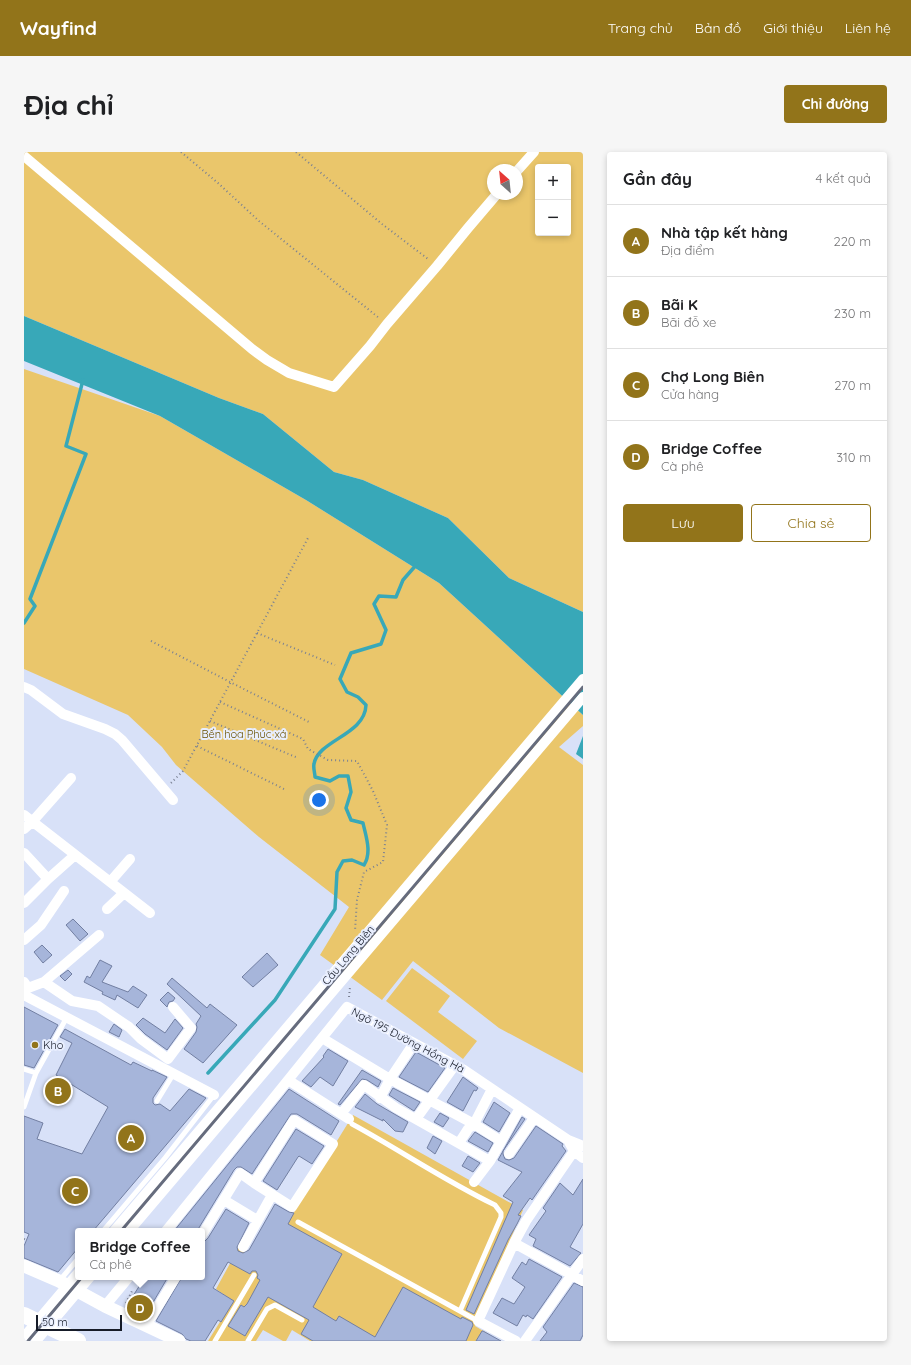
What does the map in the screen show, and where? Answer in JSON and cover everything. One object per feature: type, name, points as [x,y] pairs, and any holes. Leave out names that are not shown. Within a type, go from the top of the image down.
[{"type":"main road","points":[[24,1315],[78,1341]]},
{"type":"street","points":[[523,165],[534,152]]},
{"type":"street","points":[[24,156],[252,349],[289,373],[334,388],[370,346],[386,324],[492,200]]},
{"type":"street","name":"Cầu Long Biên","points":[[117,1228],[583,679]]},
{"type":"street","points":[[24,687],[31,690],[63,714],[115,734],[122,740],[174,800]]},
{"type":"street","name":"Cầu Long Biên","points":[[132,1228],[583,697]]},
{"type":"street","points":[[24,829],[71,778]]},
{"type":"street","points":[[24,815],[150,913]]},
{"type":"street","points":[[24,853],[48,879]]},
{"type":"street","points":[[24,903],[75,855]]},
{"type":"street","points":[[110,882],[130,859]]},
{"type":"street","points":[[24,940],[41,925],[64,891]]},
{"type":"street","points":[[108,909],[124,893]]},
{"type":"street","points":[[24,982],[28,988],[44,982],[99,935]]},
{"type":"street","points":[[44,982],[72,1001],[98,1006],[129,1027],[141,1039],[168,1059],[191,1028],[173,1007]]},
{"type":"street","points":[[24,995],[214,1095]]},
{"type":"street","name":"Ngõ 195 Đường Hồng Hà","points":[[168,1228],[348,1007],[455,1065],[568,1140],[578,1148],[583,1158]]},
{"type":"street","points":[[322,1038],[390,1079],[474,1124],[501,1141]]},
{"type":"street","points":[[380,1098],[390,1079],[414,1043]]},
{"type":"street","points":[[416,1119],[455,1065]]},
{"type":"street","points":[[288,1080],[347,1119],[364,1085],[380,1098],[490,1161]]},
{"type":"street","points":[[459,1143],[468,1129],[474,1124],[492,1089]]},
{"type":"street","points":[[474,1182],[490,1161],[520,1108]]},
{"type":"street","points":[[509,1154],[534,1118]]},
{"type":"street","points":[[205,1230],[240,1174],[272,1195],[292,1207],[333,1144],[294,1120],[254,1183]]},
{"type":"street","points":[[516,1341],[478,1322],[526,1220],[578,1148]]},
{"type":"street","points":[[242,1247],[272,1195]]},
{"type":"street","points":[[224,1200],[257,1220]]},
{"type":"street","points":[[514,1243],[583,1281]]},
{"type":"street","points":[[525,1341],[583,1259]]},
{"type":"street","points":[[24,1266],[59,1281],[105,1306],[179,1341]]},
{"type":"street","points":[[24,1337],[75,1277]]},
{"type":"street","points":[[36,1341],[87,1280]]},
{"type":"street","points":[[105,1306],[127,1280]]},
{"type":"street","points":[[146,1326],[174,1280]]},
{"type":"lane","points":[[24,1107],[36,1073],[67,1017]]},
{"type":"lane","points":[[24,1069],[36,1073]]},
{"type":"lane","points":[[157,1102],[174,1073]]},
{"type":"lane","points":[[105,1228],[165,1158],[214,1095]]},
{"type":"lane","points":[[347,1119],[440,1176],[494,1205],[501,1213],[501,1217],[460,1311]]},
{"type":"lane","points":[[298,1222],[478,1322]]},
{"type":"lane","points":[[59,1281],[75,1262]]},
{"type":"lane","points":[[215,1341],[254,1275]]},
{"type":"lane","points":[[248,1341],[268,1309],[275,1305],[302,1320]]},
{"type":"path","points":[[181,152],[218,183],[259,221],[386,324]]},
{"type":"path","points":[[296,152],[382,224],[437,266]]},
{"type":"path","points":[[165,790],[183,772],[308,538]]},
{"type":"path","points":[[257,633],[335,665]]},
{"type":"path","points":[[151,641],[309,722]]},
{"type":"path","points":[[220,702],[303,739],[308,749],[328,760],[357,761],[373,791],[387,825],[383,862],[364,872],[357,900],[354,937]]},
{"type":"path","points":[[210,722],[298,758]]},
{"type":"path","points":[[197,746],[284,789]]},
{"type":"path","points":[[348,1007],[350,986]]},
{"type":"path","points":[[120,1312],[134,1289]]},
{"type":"green space","points":[[24,152],[583,152],[583,612],[509,578],[448,518],[363,480],[334,472],[263,414],[219,398],[24,316]]},
{"type":"green space","name":"Bến hoa Phúc xá","points":[[24,369],[160,416],[306,500],[439,583],[583,715],[583,726],[559,747],[583,765],[583,1073],[499,1028],[413,961],[382,1000],[320,955],[349,907],[259,837],[176,765],[162,747],[128,715],[24,669]]},
{"type":"green space","points":[[412,968],[450,996],[438,1012],[477,1041],[463,1059],[386,1001]]},
{"type":"green space","points":[[353,1115],[523,1210],[479,1312],[475,1326],[490,1335],[487,1341],[310,1341],[292,1330],[286,1341],[283,1341],[263,1330],[256,1341],[208,1341],[233,1301],[216,1289],[233,1258],[217,1236],[264,1263]]},
{"type":"water","points":[[24,316],[219,398],[263,414],[334,472],[363,480],[448,518],[509,578],[583,612],[583,715],[439,583],[306,500],[160,416],[24,361]]},
{"type":"water","points":[[583,736],[583,759],[576,754]]},
{"type":"building","points":[[73,919],[88,934],[80,941],[66,925]]},
{"type":"building","points":[[42,945],[52,955],[43,963],[34,952]]},
{"type":"building","points":[[267,953],[278,965],[253,987],[242,977]]},
{"type":"building","points":[[100,960],[112,966],[102,982],[128,992],[133,986],[147,995],[138,1008],[117,995],[115,1000],[102,994],[103,992],[84,982],[87,976],[90,978]]},
{"type":"building","points":[[68,970],[72,974],[65,981],[60,976]]},
{"type":"building","points":[[172,978],[207,1008],[210,1004],[237,1025],[203,1063],[184,1049],[196,1032],[196,1024],[201,1016],[167,984]]},
{"type":"building","points":[[168,992],[175,998],[173,1001],[169,1002],[167,1007],[160,1000]]},
{"type":"building","name":"Kho","points":[[24,1007],[58,1025],[34,1068],[24,1065]]},
{"type":"building","points":[[143,1018],[165,1033],[175,1019],[183,1028],[167,1050],[145,1034],[136,1025]]},
{"type":"building","points":[[114,1024],[122,1030],[119,1037],[109,1032]]},
{"type":"building","points":[[65,1029],[131,1065],[133,1062],[167,1077],[153,1098],[153,1103],[155,1105],[160,1104],[170,1111],[189,1089],[206,1098],[96,1228],[75,1228],[75,1252],[58,1272],[24,1258],[24,1246],[29,1234],[24,1232],[24,1116],[43,1123],[37,1139],[82,1154],[108,1107],[56,1075],[72,1043],[60,1037]]},
{"type":"building","points":[[328,1049],[348,1061],[333,1086],[320,1077],[311,1087],[302,1081],[324,1057],[323,1056]]},
{"type":"building","points":[[416,1052],[445,1068],[428,1092],[399,1077]]},
{"type":"building","points":[[362,1070],[381,1081],[378,1087],[367,1080],[362,1079],[340,1105],[338,1104]]},
{"type":"building","points":[[463,1077],[478,1088],[476,1091],[474,1090],[463,1111],[447,1102]]},
{"type":"building","points":[[393,1088],[420,1102],[414,1111],[389,1095]]},
{"type":"building","points":[[289,1089],[339,1121],[331,1135],[297,1114],[291,1114],[252,1174],[241,1167],[237,1167],[234,1170],[199,1228],[176,1228]]},
{"type":"building","points":[[365,1094],[377,1104],[408,1122],[403,1132],[395,1131],[383,1119],[383,1121],[355,1107]]},
{"type":"building","points":[[494,1102],[510,1113],[499,1132],[483,1122]]},
{"type":"building","points":[[440,1113],[449,1118],[443,1127],[434,1122]]},
{"type":"building","points":[[522,1117],[525,1119],[503,1151]]},
{"type":"building","points":[[536,1126],[563,1144],[562,1146],[566,1151],[532,1200],[530,1198],[518,1215],[521,1216],[508,1240],[474,1314],[466,1310],[513,1202],[503,1196],[522,1172],[498,1160],[503,1151],[505,1159],[509,1160],[514,1158]]},
{"type":"building","points":[[296,1129],[324,1146],[312,1164],[299,1156],[277,1190],[263,1181]]},
{"type":"building","points":[[475,1132],[493,1143],[488,1152],[468,1141]]},
{"type":"building","points":[[433,1136],[442,1141],[435,1154],[427,1148]]},
{"type":"building","points":[[468,1156],[480,1163],[473,1172],[462,1166]]},
{"type":"building","points":[[583,1179],[583,1224],[570,1247],[581,1253],[570,1266],[533,1246],[536,1239],[529,1235],[546,1211],[543,1208],[560,1183],[573,1195]]},
{"type":"building","points":[[275,1204],[289,1212],[294,1213],[288,1224],[342,1254],[313,1307],[336,1321],[339,1316],[375,1337],[403,1287],[461,1319],[462,1317],[472,1322],[473,1325],[466,1341],[313,1341],[301,1334],[309,1320],[268,1297],[245,1336],[228,1326],[241,1305],[244,1307],[247,1304],[260,1280],[257,1278],[258,1275],[256,1271],[252,1271],[250,1274],[228,1262],[213,1288],[234,1301],[221,1322],[218,1320],[205,1341],[191,1341],[186,1339],[182,1334],[156,1321],[180,1280],[205,1280],[205,1241],[226,1209],[249,1223],[237,1247],[238,1251],[243,1253],[249,1250]]},
{"type":"building","points":[[529,1259],[562,1277],[533,1319],[527,1315],[526,1317],[523,1315],[517,1326],[493,1313],[502,1298],[514,1304],[525,1287],[512,1278],[522,1262],[526,1265]]},
{"type":"building","points":[[143,1280],[166,1280],[145,1316],[126,1307]]},
{"type":"building","points":[[574,1283],[583,1287],[583,1335],[580,1341],[540,1341],[547,1332],[543,1327]]},
{"type":"building","points":[[483,1331],[501,1341],[476,1341]]},
{"type":"waterway","points":[[24,623],[35,606],[30,599],[86,454],[66,446],[83,380]]},
{"type":"waterway","points":[[208,1073],[275,1000],[335,909],[337,872],[343,861],[352,860],[364,865],[368,855],[368,844],[363,823],[351,820],[346,808],[351,792],[348,776],[339,776],[330,781],[315,777],[314,764],[317,756],[324,749],[350,731],[358,724],[364,715],[366,705],[358,697],[347,692],[340,679],[351,653],[381,644],[386,630],[374,604],[379,596],[396,597],[403,580],[417,564]]},
{"type":"railway","points":[[124,1228],[583,687]]},
{"type":"railway","points":[[28,1341],[79,1280]]},
{"type":"place","name":"Kho","points":[[35,1045]]},
{"type":"place","name":"Bãi K","points":[[58,1091]]},
{"type":"place","name":"Nhà tập kết hàng","points":[[131,1138]]},
{"type":"place","name":"Chợ Long Biên","points":[[75,1191]]},
{"type":"place","name":"Bridge Coffee","points":[[140,1308]]}]
